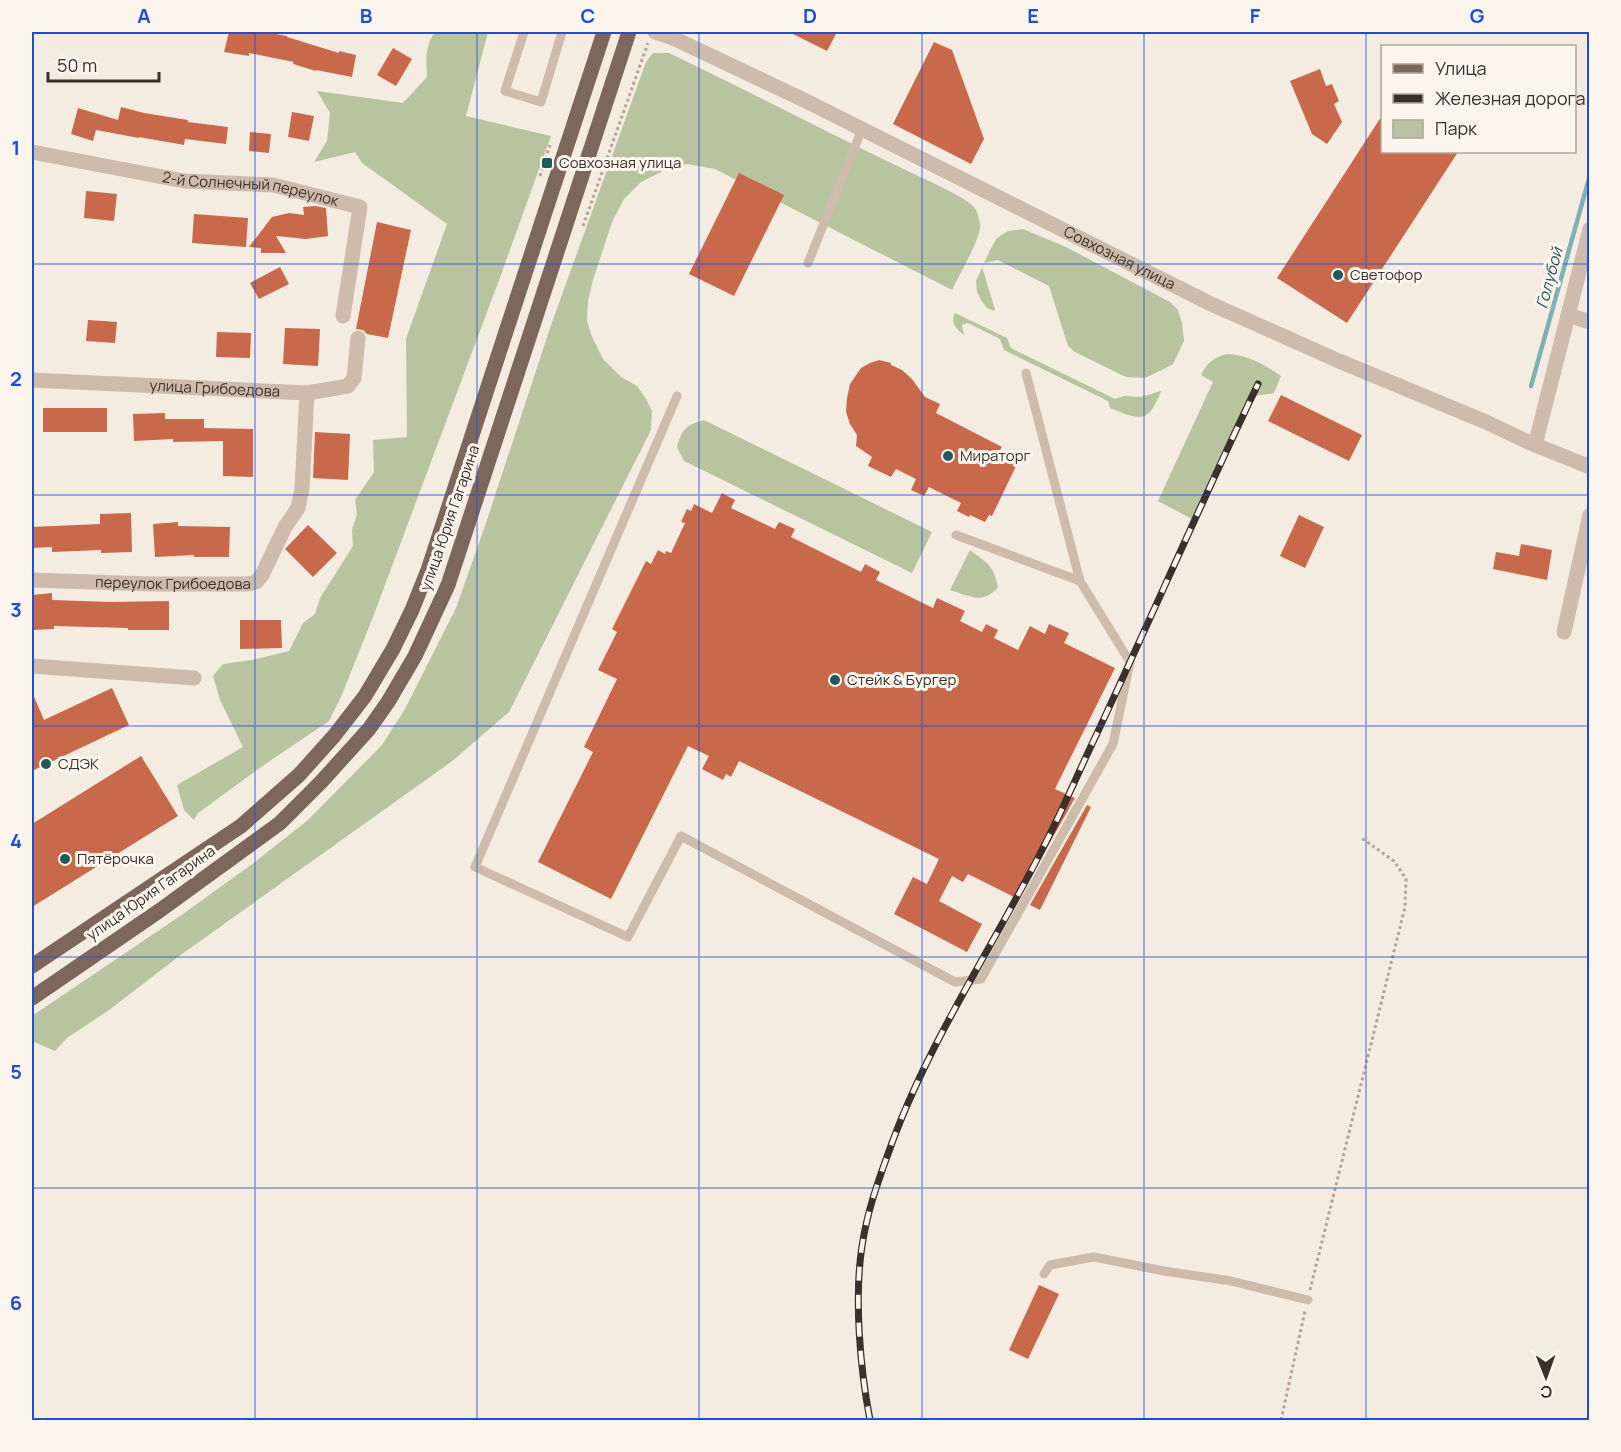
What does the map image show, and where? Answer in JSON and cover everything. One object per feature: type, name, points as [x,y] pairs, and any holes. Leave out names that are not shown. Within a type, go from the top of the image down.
[{"type":"main road","name":"улица Юрия Гагарина","points":[[32,966],[241,826],[299,775],[334,736],[365,696],[393,649],[428,570],[604,32]]},
{"type":"main road","name":"улица Юрия Гагарина","points":[[32,998],[150,917],[280,823],[341,762],[388,702],[416,656],[448,585],[629,32]]},
{"type":"street","name":"Совхозная улица","points":[[652,36],[671,37],[862,129],[1211,304],[1590,467]]},
{"type":"street","name":"2-й Солнечный переулок","points":[[32,152],[184,181],[273,185],[360,207],[343,316]]},
{"type":"street","points":[[1535,445],[1590,229]]},
{"type":"street","points":[[1569,315],[1590,322]]},
{"type":"street","name":"улица Грибоедова","points":[[32,380],[307,393],[348,386],[354,378],[358,338]]},
{"type":"street","name":"переулок Грибоедова","points":[[32,580],[151,584],[247,584],[256,582],[285,527],[298,508],[302,489],[307,393]]},
{"type":"street","points":[[1564,632],[1590,516]]},
{"type":"street","points":[[32,666],[194,678]]},
{"type":"lane","points":[[524,32],[506,91],[541,102],[562,32]]},
{"type":"lane","points":[[808,263],[862,129]]},
{"type":"lane","points":[[677,396],[475,867],[628,938],[681,836],[955,982],[981,979],[1113,744],[1130,662],[1080,581],[1026,373]]},
{"type":"lane","points":[[956,535],[1080,581]]},
{"type":"lane","points":[[1044,1274],[1050,1265],[1094,1257],[1231,1281],[1308,1300]]},
{"type":"path","points":[[583,226],[652,36]]},
{"type":"path","points":[[539,180],[554,136]]},
{"type":"path","points":[[1281,1420],[1308,1300],[1405,907],[1406,879],[1395,861],[1360,837]]},
{"type":"green space","points":[[435,32],[488,32],[466,116],[551,136],[373,617],[329,721],[198,813],[194,820],[184,810],[177,785],[243,747],[220,700],[213,676],[223,664],[289,651],[303,623],[315,614],[320,598],[353,546],[352,530],[357,514],[355,500],[374,472],[373,440],[407,437],[406,339],[447,224],[362,163],[355,152],[314,162],[327,141],[330,113],[317,91],[403,103],[427,77],[426,59]]},
{"type":"green space","points":[[653,53],[669,53],[948,190],[966,201],[976,210],[980,221],[979,234],[952,290],[715,169],[687,164],[663,171],[641,182],[624,199],[612,222],[593,280],[588,301],[587,321],[603,359],[621,377],[637,386],[646,399],[652,411],[651,430],[509,712],[451,762],[182,954],[109,1010],[67,1038],[55,1051],[32,1041],[32,1016],[180,916],[308,820],[382,745],[405,709],[456,608],[550,328],[646,62]]},
{"type":"green space","points":[[1023,229],[1066,247],[1170,302],[1178,310],[1184,341],[1173,364],[1145,378],[1126,377],[1075,352],[1068,346],[1049,286],[998,260],[984,263],[997,238],[1008,231]]},
{"type":"green space","points":[[982,267],[994,311],[987,308],[977,292],[976,281]]},
{"type":"green space","points":[[955,313],[1007,338],[1011,348],[1115,399],[1124,396],[1141,397],[1161,391],[1152,410],[1142,417],[1120,412],[1110,408],[1108,401],[1004,350],[1000,339],[968,323],[962,325],[964,335],[955,325],[953,319]]},
{"type":"green space","points":[[1227,354],[1256,361],[1281,376],[1274,393],[1255,396],[1192,519],[1158,501],[1213,382],[1201,375],[1211,361]]},
{"type":"green space","points":[[704,420],[932,532],[912,573],[684,461],[677,447],[681,436],[689,426]]},
{"type":"green space","points":[[970,550],[989,565],[994,573],[998,587],[987,596],[976,598],[950,590]]},
{"type":"building","points":[[229,32],[264,32],[287,36],[339,53],[339,51],[356,55],[352,77],[316,71],[293,64],[294,62],[249,53],[249,56],[224,52]]},
{"type":"building","points":[[789,32],[837,32],[827,51]]},
{"type":"building","points":[[934,42],[952,50],[984,139],[971,164],[893,124]]},
{"type":"building","points":[[393,48],[412,59],[396,86],[377,75]]},
{"type":"building","points":[[1320,69],[1326,86],[1332,84],[1339,101],[1334,104],[1342,122],[1327,144],[1312,134],[1290,81]]},
{"type":"building","points":[[121,107],[188,120],[188,122],[228,127],[226,144],[185,139],[184,145],[96,130],[93,141],[71,134],[78,108],[118,120]]},
{"type":"building","points":[[292,112],[314,116],[309,141],[288,137]]},
{"type":"building","points":[[1381,117],[1381,153],[1457,153],[1347,323],[1277,278]]},
{"type":"building","points":[[250,132],[271,134],[269,153],[249,151]]},
{"type":"building","points":[[739,173],[784,195],[734,296],[689,274]]},
{"type":"building","points":[[86,191],[117,194],[114,221],[84,218]]},
{"type":"building","points":[[303,207],[326,208],[328,236],[306,239],[276,236],[286,253],[261,253],[261,248],[249,247],[272,217],[289,213],[304,215]]},
{"type":"building","points":[[194,214],[248,218],[246,247],[192,243]]},
{"type":"building","points":[[377,222],[411,230],[388,338],[367,334],[363,330],[356,329]]},
{"type":"building","points":[[280,267],[289,284],[259,299],[250,283]]},
{"type":"building","points":[[88,320],[117,322],[115,343],[86,341]]},
{"type":"building","points":[[285,328],[320,329],[318,366],[283,364]]},
{"type":"building","points":[[217,332],[251,333],[250,358],[216,357]]},
{"type":"building","points":[[879,360],[891,363],[902,370],[925,397],[940,404],[936,413],[1002,447],[1000,450],[1019,460],[992,516],[989,515],[985,522],[957,511],[961,503],[929,487],[924,496],[911,490],[916,479],[896,469],[891,477],[868,466],[872,457],[856,446],[857,435],[846,412],[847,398],[850,384],[861,368]]},
{"type":"building","points":[[1281,395],[1362,435],[1349,461],[1268,421]]},
{"type":"building","points":[[43,408],[107,408],[107,432],[43,432]]},
{"type":"building","points":[[165,413],[165,419],[204,419],[204,428],[253,429],[253,477],[223,476],[223,441],[173,442],[173,439],[134,441],[133,414]]},
{"type":"building","points":[[315,432],[350,434],[348,480],[313,478]]},
{"type":"building","points":[[722,493],[735,500],[731,508],[775,529],[779,522],[795,529],[791,537],[861,572],[865,564],[880,572],[876,580],[933,608],[937,598],[965,611],[960,621],[982,632],[986,624],[998,630],[994,638],[1018,650],[1030,626],[1045,634],[1049,624],[1069,633],[1064,643],[1115,668],[1055,789],[1075,798],[1018,899],[968,874],[963,882],[952,876],[939,901],[982,924],[967,952],[894,914],[913,877],[927,884],[939,859],[739,761],[731,777],[726,774],[723,780],[702,769],[709,756],[688,746],[611,899],[538,862],[593,752],[584,747],[617,679],[598,670],[617,632],[612,629],[646,561],[651,564],[658,550],[665,554],[666,551],[671,553],[685,523],[681,522],[687,509],[691,511],[694,504],[712,513]]},
{"type":"building","points":[[131,513],[132,552],[101,553],[101,550],[52,552],[52,547],[32,548],[32,527],[100,524],[100,514]]},
{"type":"building","points":[[1299,515],[1324,527],[1305,568],[1280,556]]},
{"type":"building","points":[[178,522],[178,526],[230,527],[229,557],[194,557],[194,555],[155,557],[153,524]]},
{"type":"building","points":[[308,525],[337,553],[313,577],[285,549]]},
{"type":"building","points":[[1521,544],[1552,550],[1547,580],[1493,569],[1496,552],[1519,556]]},
{"type":"building","points":[[52,593],[52,600],[169,601],[169,630],[54,626],[54,629],[32,630],[32,595]]},
{"type":"building","points":[[240,620],[281,620],[282,648],[240,649]]},
{"type":"building","points":[[112,688],[129,725],[32,771],[32,692],[44,720]]},
{"type":"building","points":[[141,756],[178,816],[32,907],[32,824]]},
{"type":"building","points":[[1087,805],[1091,807],[1040,910],[1030,905]]},
{"type":"building","points":[[1039,1285],[1059,1294],[1028,1359],[1009,1350]]},
{"type":"waterway","name":"Голубой","points":[[1531,386],[1590,175]]},
{"type":"railway","points":[[870,1420],[863,1378],[858,1288],[864,1234],[888,1154],[903,1114],[940,1036],[1056,821],[1258,384]]},
{"type":"place","name":"Совхозная улица","points":[[547,163]]},
{"type":"place","name":"Светофор","points":[[1338,275]]},
{"type":"place","name":"Мираторг","points":[[948,456]]},
{"type":"place","name":"Стейк & Бургер","points":[[835,680]]},
{"type":"place","name":"СДЭК","points":[[46,764]]},
{"type":"place","name":"Пятёрочка","points":[[65,859]]}]
